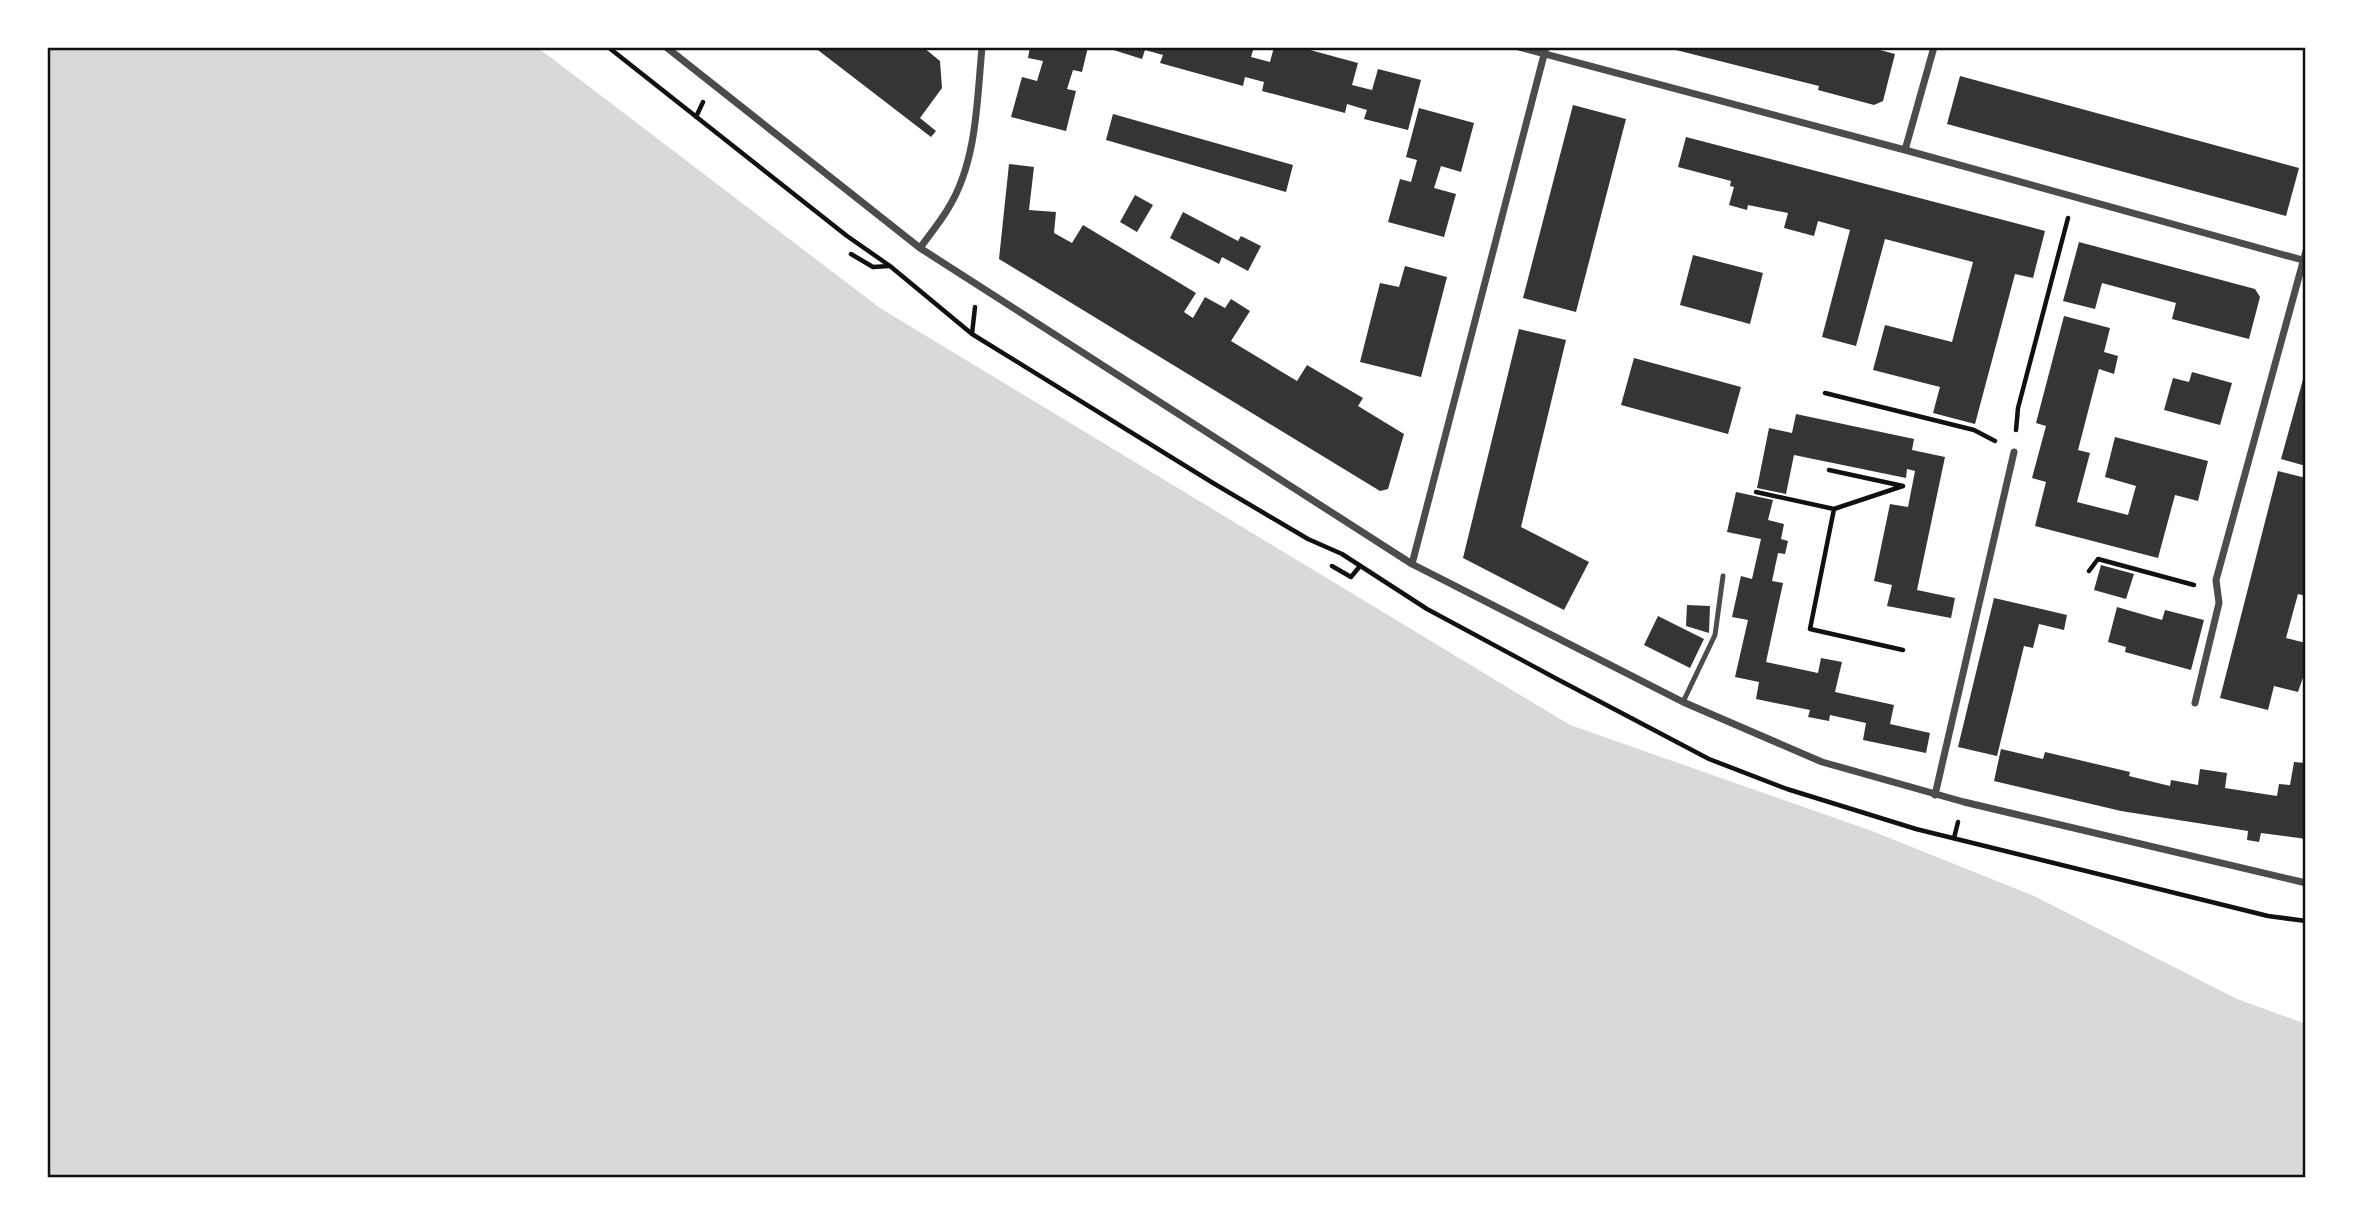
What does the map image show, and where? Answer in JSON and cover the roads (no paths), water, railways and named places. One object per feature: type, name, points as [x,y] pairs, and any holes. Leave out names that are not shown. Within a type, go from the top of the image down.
[{"type":"street","points":[[666,47],[920,248],[1412,564],[1684,702],[1822,762],[1935,795],[2306,883]]},
{"type":"street","points":[[920,248],[950,206],[966,167],[974,124],[982,47]]},
{"type":"street","points":[[1519,47],[1545,51],[2304,261]]},
{"type":"street","points":[[1905,150],[1934,47]]},
{"type":"street","points":[[1412,564],[1545,51]]},
{"type":"street","points":[[2195,703],[2219,603],[2216,580],[2306,251]]},
{"type":"street","points":[[1935,795],[2014,452]]},
{"type":"lane","points":[[1684,702],[1715,635],[1723,576]]}]
